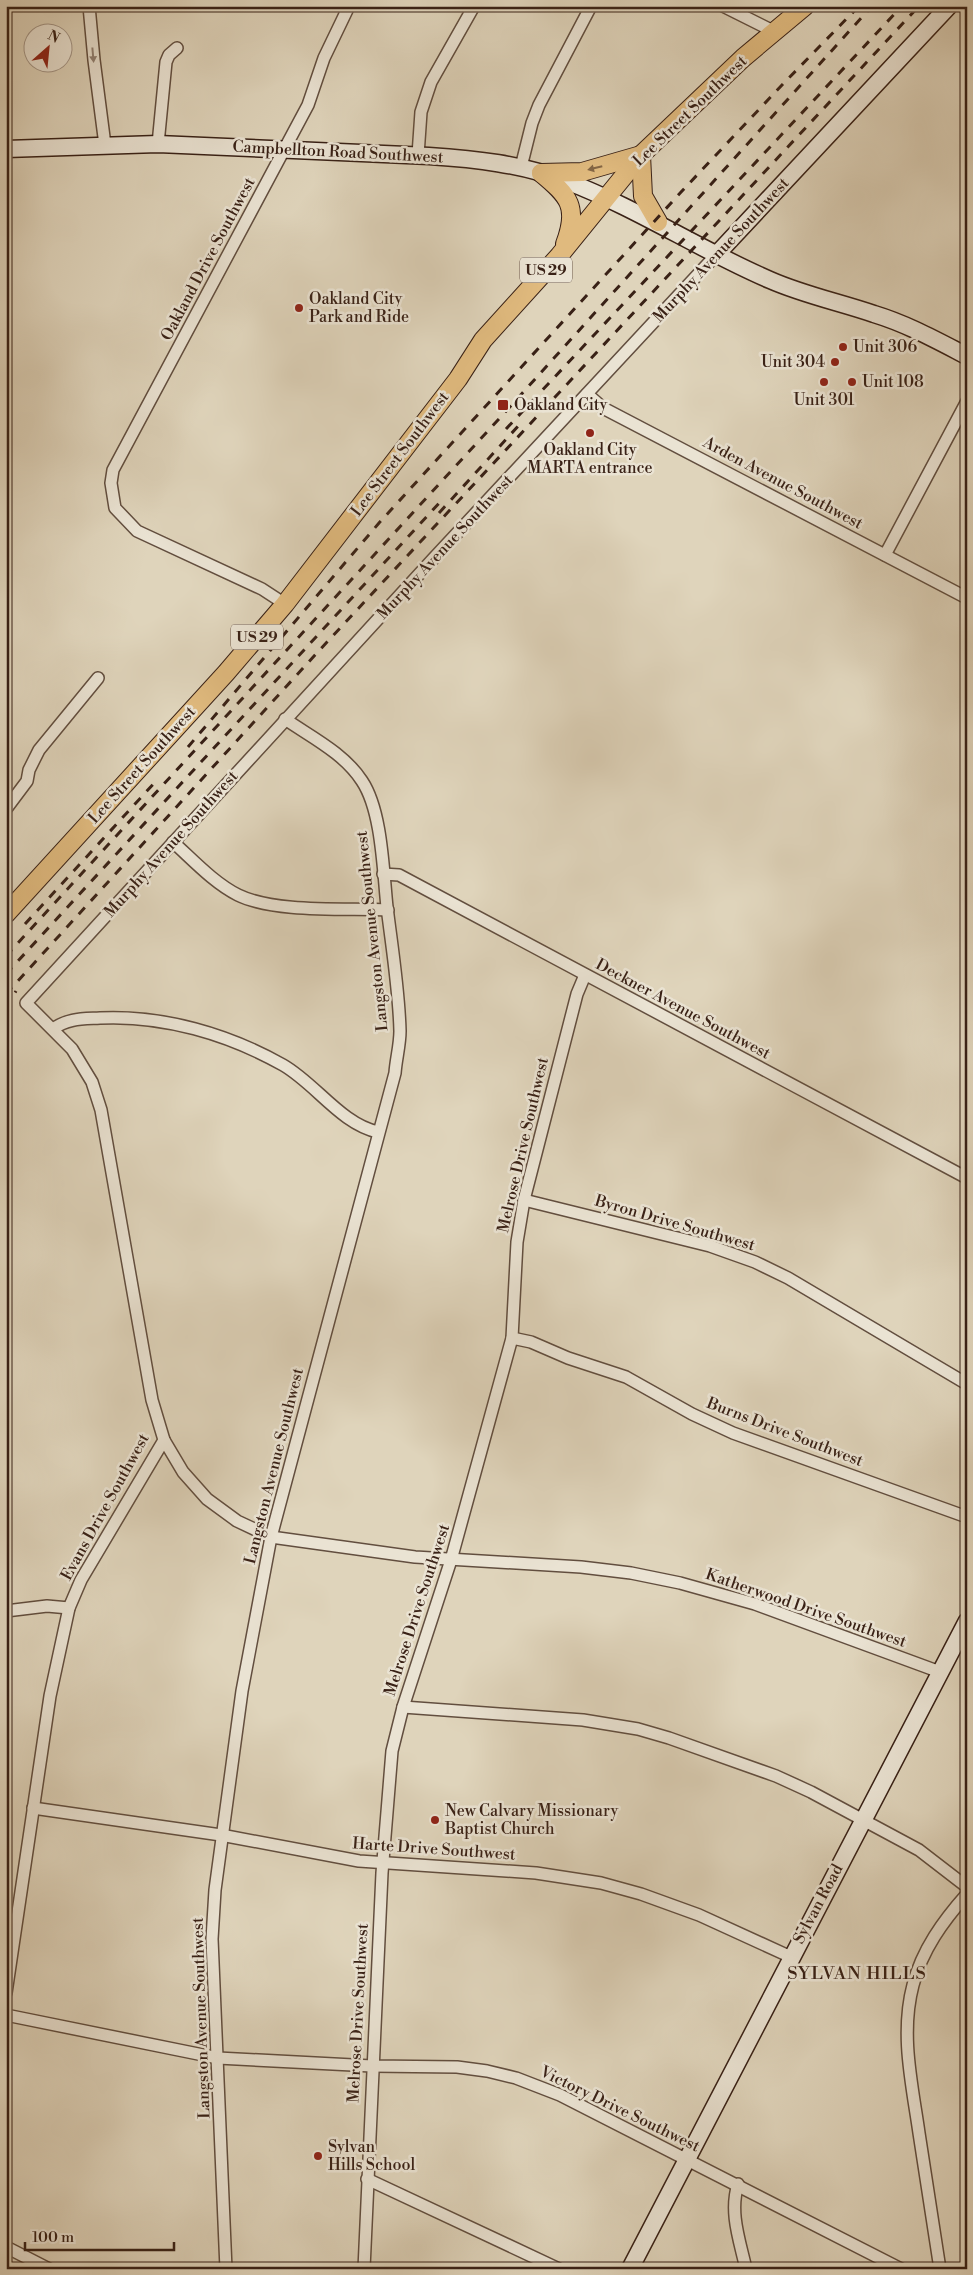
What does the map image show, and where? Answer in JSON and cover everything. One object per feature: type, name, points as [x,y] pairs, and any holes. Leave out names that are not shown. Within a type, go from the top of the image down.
[{"type":"main road","name":"Lee Street Southwest","points":[[6,914],[226,673],[285,604],[446,394],[483,340],[559,256],[641,155],[743,58],[804,6]]},
{"type":"main road","name":"Murphy Avenue Southwest","points":[[718,254],[949,6]]},
{"type":"main road","name":"Campbellton Road Southwest","points":[[6,149],[158,144],[473,158],[521,167],[565,180],[658,222],[718,254],[795,291],[873,313],[906,325],[967,356]]},
{"type":"main road","points":[[541,173],[582,172],[641,155],[643,196],[658,222]]},
{"type":"main road","points":[[541,173],[560,189],[568,199],[572,210],[568,235],[559,256]]},
{"type":"main road","name":"Sylvan Road","points":[[630,2269],[967,1620]]},
{"type":"street","points":[[89,6],[105,145]]},
{"type":"street","name":"Oakland Drive Southwest","points":[[285,604],[262,589],[137,531],[115,508],[112,499],[111,483],[113,470],[308,105],[324,58],[349,6]]},
{"type":"street","points":[[418,155],[421,112],[431,82],[474,6]]},
{"type":"street","points":[[521,167],[532,123],[539,105],[592,6]]},
{"type":"street","points":[[723,6],[775,32]]},
{"type":"street","points":[[158,144],[166,62],[169,55],[177,48]]},
{"type":"street","name":"Murphy Avenue Southwest","points":[[26,1002],[285,719],[718,254]]},
{"type":"street","name":"Arden Avenue Southwest","points":[[587,394],[603,408],[967,598]]},
{"type":"street","points":[[885,555],[967,401]]},
{"type":"street","points":[[6,809],[27,781],[29,770],[39,750],[98,678]]},
{"type":"street","name":"Langston Avenue Southwest","points":[[226,2269],[212,1939],[214,1890],[221,1835],[242,1691],[271,1536],[395,1073],[400,1034],[399,1001],[375,812],[362,781],[341,757],[285,719]]},
{"type":"street","points":[[173,842],[222,885],[253,901],[278,906],[388,910]]},
{"type":"street","name":"Deckner Avenue Southwest","points":[[383,874],[399,875],[967,1178]]},
{"type":"street","name":"Melrose Drive Southwest","points":[[364,2269],[382,1863],[392,1751],[403,1707],[451,1560],[512,1338],[517,1242],[524,1200],[577,994],[586,975]]},
{"type":"street","name":"Evans Drive Southwest","points":[[6,1992],[50,1696],[69,1608],[81,1580],[164,1440],[152,1400],[101,1110],[84,1065],[72,1048],[26,1002]]},
{"type":"street","points":[[54,1029],[72,1019],[119,1017],[164,1021],[208,1032],[284,1065],[360,1126],[378,1132]]},
{"type":"street","name":"Byron Drive Southwest","points":[[524,1200],[710,1246],[755,1262],[788,1278],[967,1384]]},
{"type":"street","name":"Burns Drive Southwest","points":[[512,1338],[531,1342],[568,1358],[626,1377],[692,1414],[733,1433],[967,1517]]},
{"type":"street","name":"Katherwood Drive Southwest","points":[[164,1440],[182,1472],[207,1499],[237,1521],[271,1536],[451,1560],[581,1567],[631,1573],[680,1583],[756,1604],[940,1672]]},
{"type":"street","points":[[6,1611],[46,1606],[69,1608]]},
{"type":"street","points":[[403,1707],[583,1720],[638,1729],[776,1776],[863,1819],[919,1850],[967,1887]]},
{"type":"street","name":"Harte Drive Southwest","points":[[33,1808],[221,1835],[359,1861],[536,1873],[600,1883],[641,1894],[699,1915],[791,1957]]},
{"type":"street","points":[[940,2269],[908,2060],[907,2021],[913,1985],[926,1950],[945,1919],[967,1894]]},
{"type":"street","name":"Victory Drive Southwest","points":[[6,2015],[218,2058],[372,2066],[457,2067],[516,2078],[560,2095],[738,2184],[901,2269]]},
{"type":"street","points":[[367,2179],[559,2269]]},
{"type":"street","points":[[738,2184],[734,2199],[734,2214],[746,2269]]},
{"type":"street","points":[[6,2247],[49,2269]]},
{"type":"railway","points":[[188,747],[379,523],[682,191],[859,6]]},
{"type":"railway","points":[[6,956],[508,409],[872,6]]},
{"type":"railway","points":[[506,429],[902,6]]},
{"type":"railway","points":[[6,994],[315,655],[919,6]]},
{"type":"railway","points":[[439,513],[520,424]]},
{"type":"railway","points":[[6,974],[441,501]]},
{"type":"railway","points":[[25,924],[157,780]]},
{"type":"railway","points":[[6,1008],[16,991]]},
{"type":"place","name":"Oakland City Park and Ride","points":[[299,308]]},
{"type":"place","name":"Unit 306","points":[[843,347]]},
{"type":"place","name":"Unit 304","points":[[835,362]]},
{"type":"place","name":"Unit 301","points":[[824,382]]},
{"type":"place","name":"Unit 108","points":[[852,382]]},
{"type":"place","name":"Oakland City","points":[[503,405]]},
{"type":"place","name":"Oakland City MARTA entrance","points":[[590,433]]},
{"type":"place","name":"New Calvary Missionary Baptist Church","points":[[435,1820]]},
{"type":"place","name":"Sylvan Hills School","points":[[318,2156]]},
{"type":"district","name":"SYLVAN HILLS","points":[[857,1973]]}]
